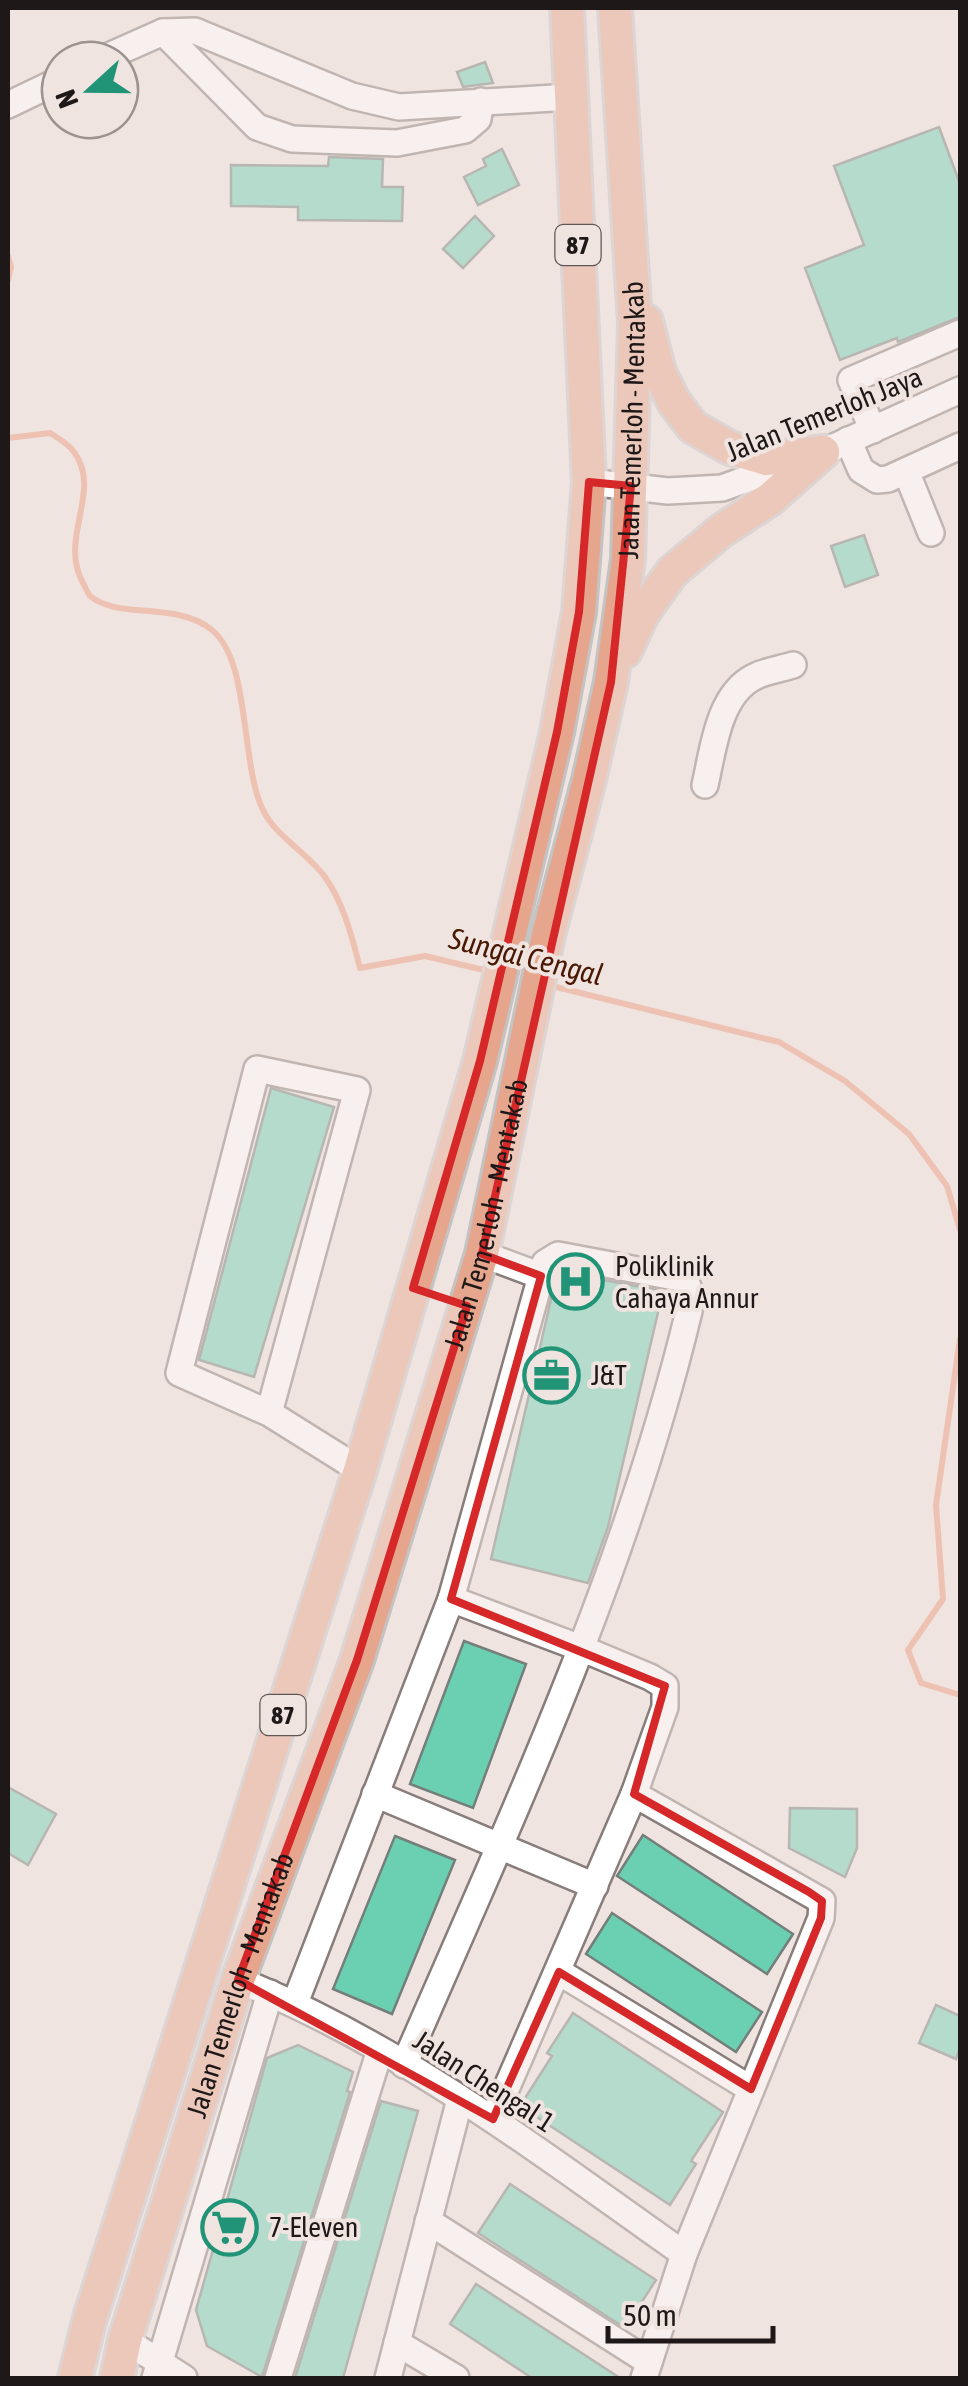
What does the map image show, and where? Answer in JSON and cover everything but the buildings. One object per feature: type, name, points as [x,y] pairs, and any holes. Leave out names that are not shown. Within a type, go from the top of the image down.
[{"type":"main road","name":"Jalan Temerloh - Mentakab","points":[[75,2378],[90,2318],[360,1470],[483,1049],[557,732],[579,612],[588,482],[567,8]]},
{"type":"main road","name":"Jalan Temerloh - Mentakab","points":[[116,2378],[238,1980],[357,1660],[467,1306],[482,1254],[548,935],[611,682],[628,559],[635,323],[615,8]]},
{"type":"main road","points":[[581,310],[594,329],[602,333],[611,331],[620,322],[633,273]]},
{"type":"main road","points":[[633,273],[660,372],[674,402],[693,427],[730,448],[766,459],[836,446]]},
{"type":"main road","points":[[611,682],[642,614],[672,572],[836,446]]},
{"type":"main road","points":[[413,1288],[467,1306]]},
{"type":"street","points":[[140,42],[163,32],[195,31],[352,96],[400,107],[572,97]]},
{"type":"street","points":[[163,32],[258,127],[292,139],[397,143],[466,130],[478,119],[482,101]]},
{"type":"street","points":[[8,105],[40,90]]},
{"type":"street","points":[[872,430],[851,380],[960,333]]},
{"type":"street","name":"Jalan Temerloh Jaya","points":[[588,482],[668,491],[722,488],[836,446],[960,390]]},
{"type":"street","points":[[836,446],[877,480],[960,446]]},
{"type":"street","points":[[906,471],[932,533]]},
{"type":"street","points":[[705,786],[720,725],[733,696],[752,678],[793,665]]},
{"type":"street","points":[[269,1412],[358,1090],[258,1068],[179,1373],[269,1412],[360,1470]]},
{"type":"street","points":[[482,1254],[540,1276]]},
{"type":"street","points":[[296,2003],[451,1599],[545,1263],[558,1255],[684,1280],[691,1295],[678,1359],[629,1523],[584,1649],[404,2064]]},
{"type":"street","points":[[451,1599],[584,1649],[665,1686],[665,1707],[634,1794],[493,2120]]},
{"type":"street","points":[[375,1794],[596,1886]]},
{"type":"street","points":[[428,2221],[647,2370],[684,2254],[821,1918],[822,1901],[634,1794]]},
{"type":"street","points":[[559,1972],[751,2089]]},
{"type":"street","name":"Jalan Chengal 1","points":[[238,1980],[296,2003],[404,2064],[493,2120],[684,2254]]},
{"type":"street","points":[[156,2370],[270,1993]]},
{"type":"street","points":[[278,2378],[380,2050]]},
{"type":"street","points":[[388,2378],[460,2099]]},
{"type":"street","points":[[126,2340],[156,2370],[184,2378]]},
{"type":"street","points":[[397,2342],[456,2378]]},
{"type":"highlighted area","points":[[589,482],[631,486],[611,682],[482,1254],[541,1276],[451,1599],[665,1686],[634,1794],[809,1892],[822,1901],[821,1918],[751,2089],[559,1972],[493,2119],[238,1980],[357,1660],[467,1306],[413,1288],[480,1061],[557,732],[579,612]]},
{"type":"waterway","name":"Sungai Cengal","points":[[8,256],[8,280]]},
{"type":"waterway","name":"Sungai Cengal","points":[[8,438],[50,433],[74,452],[82,467],[83,499],[75,549],[77,566],[90,596],[116,607],[198,621],[224,645],[239,689],[251,767],[263,810],[275,828],[318,868],[332,887],[347,921],[360,968],[425,956],[492,972]]},
{"type":"waterway","name":"Sungai Cengal","points":[[548,985],[779,1042],[845,1081],[909,1134],[947,1186],[960,1230]]},
{"type":"waterway","name":"Sungai Cengal","points":[[960,1339],[936,1505],[943,1599],[908,1650],[921,1683],[960,1695]]},
{"type":"place","name":"Poliklinik Cahaya Annur","points":[[576,1282]]},
{"type":"place","name":"J&T","points":[[552,1375]]},
{"type":"place","name":"7-Eleven","points":[[230,2227]]}]
